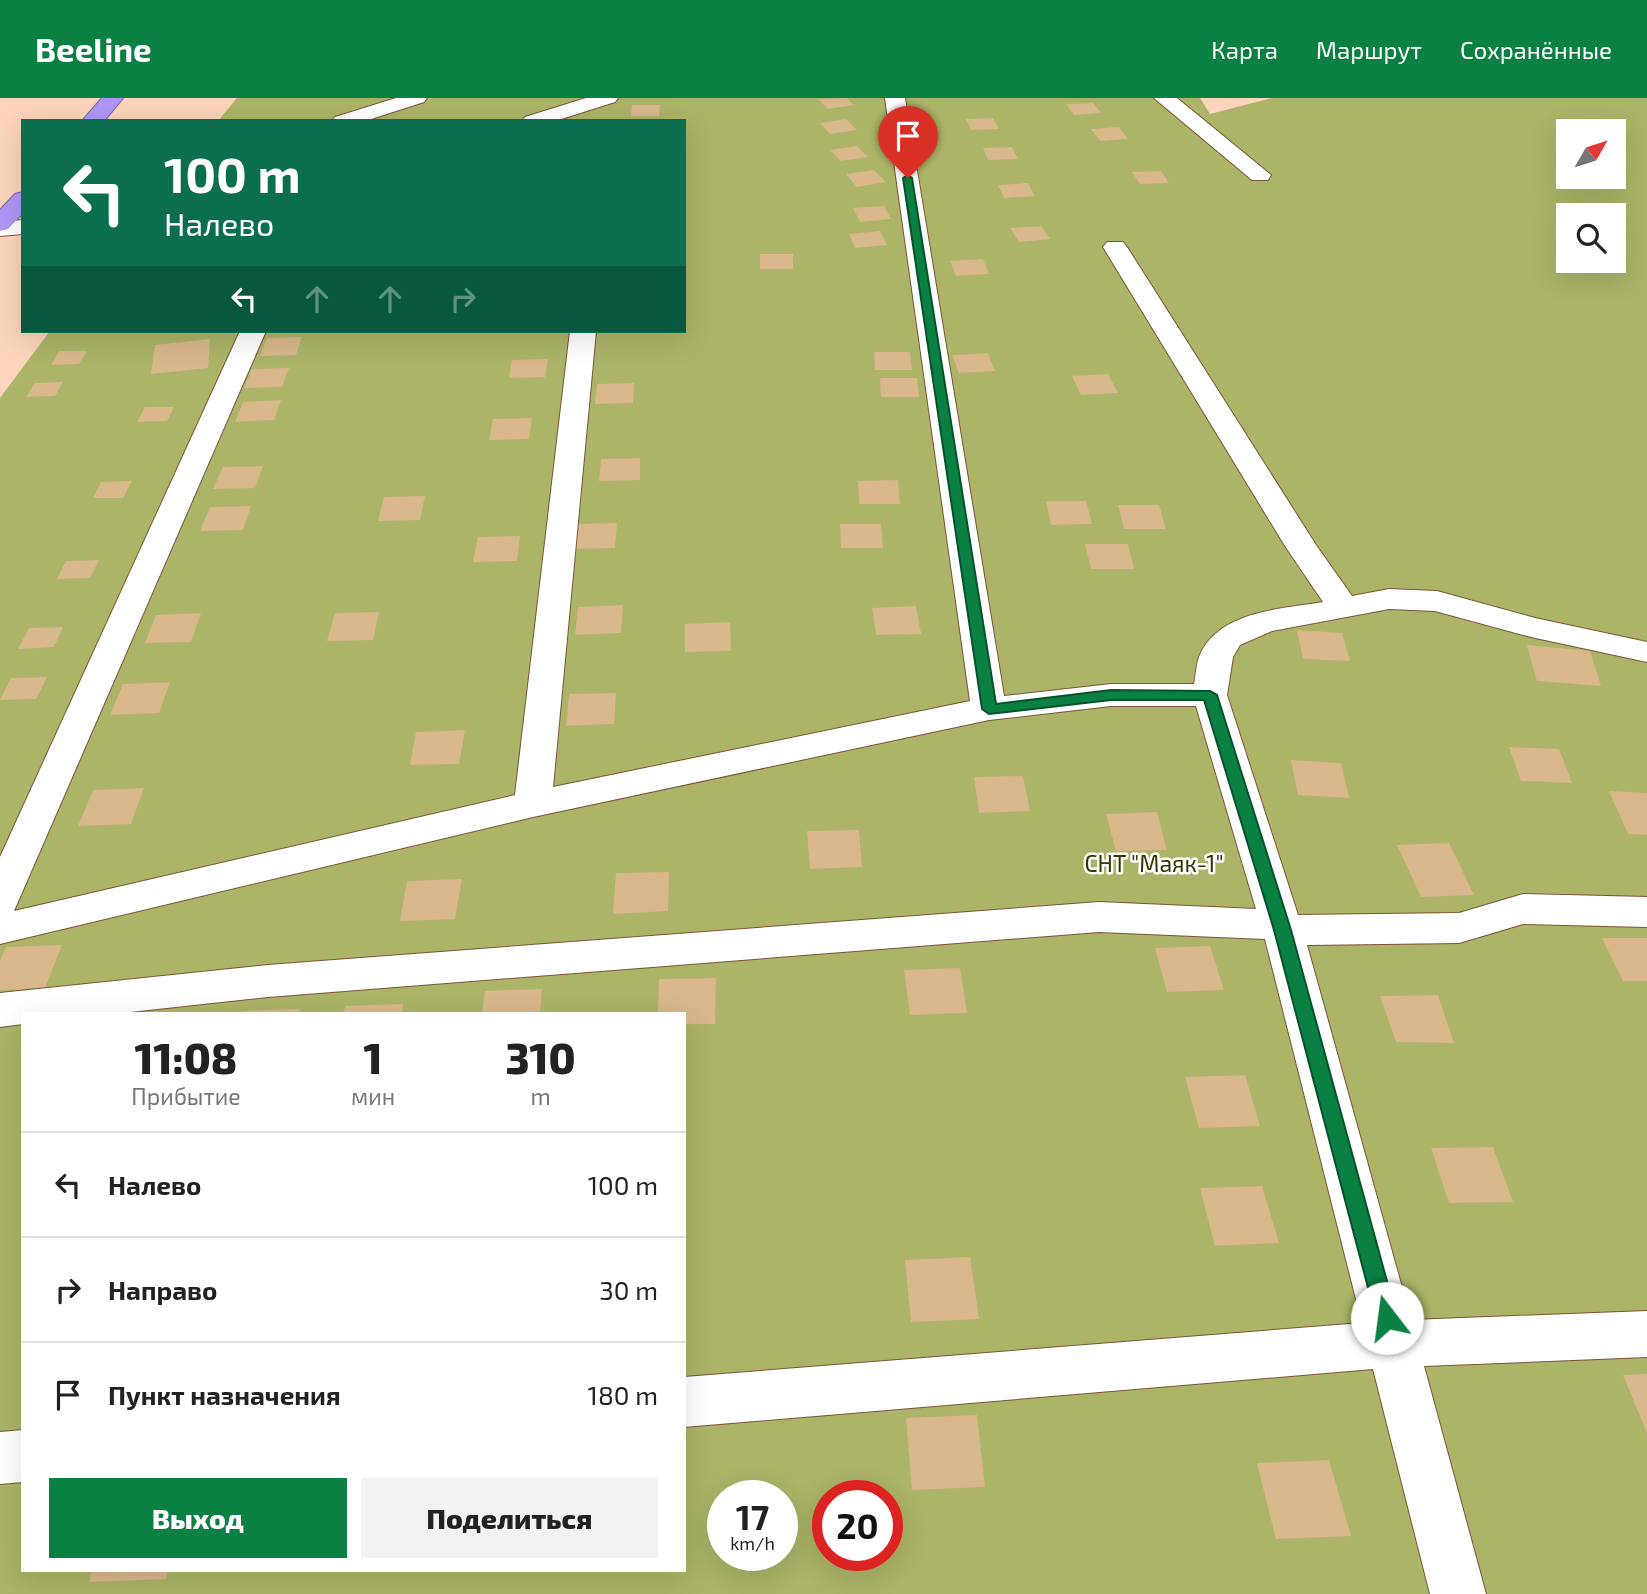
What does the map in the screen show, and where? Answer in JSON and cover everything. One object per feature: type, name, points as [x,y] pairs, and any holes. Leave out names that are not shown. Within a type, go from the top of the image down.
[{"type":"highway","points":[[94,119],[113,98]]},
{"type":"highway","points":[[0,226],[21,200]]},
{"type":"lane","points":[[539,119],[608,98],[606,119]]},
{"type":"lane","points":[[895,98],[989,709]]},
{"type":"lane","points":[[1164,98],[1260,175]]},
{"type":"lane","points":[[348,119],[405,100]]},
{"type":"lane","points":[[0,226],[21,227]]},
{"type":"lane","points":[[1115,247],[1301,546],[1344,608]]},
{"type":"lane","points":[[0,901],[252,333]]},
{"type":"lane","points":[[533,804],[583,333]]},
{"type":"lane","points":[[1458,1594],[1282,927],[1210,695],[1216,657],[1228,638],[1263,623],[1389,599],[1437,601],[1531,627],[1647,652]]},
{"type":"lane","points":[[0,929],[533,804],[989,709],[1111,695],[1210,695]]},
{"type":"lane","points":[[0,1010],[268,981],[1098,917],[1282,927],[1459,928],[1523,909],[1647,912]]},
{"type":"lane","points":[[686,1402],[1394,1344],[1647,1334]]},
{"type":"lane","points":[[0,1458],[21,1456]]},
{"type":"green space","name":"СНТ \"Маяк-1\"","points":[[237,98],[1200,98],[1210,114],[1272,98],[1647,98],[1647,1594],[0,1594],[0,398],[49,333],[686,333],[686,119],[220,119]]},
{"type":"building","points":[[847,98],[854,105],[828,109],[818,99]]},
{"type":"building","points":[[1093,103],[1101,113],[1074,115],[1066,104]]},
{"type":"building","points":[[632,105],[660,105],[659,116],[631,116]]},
{"type":"building","points":[[993,118],[999,129],[971,130],[966,119]]},
{"type":"building","points":[[846,119],[857,130],[830,134],[820,123]]},
{"type":"building","points":[[1119,127],[1128,139],[1100,141],[1091,129]]},
{"type":"building","points":[[857,146],[868,157],[841,161],[830,150]]},
{"type":"building","points":[[1012,147],[1018,159],[988,160],[983,148]]},
{"type":"building","points":[[874,170],[886,182],[857,187],[846,174]]},
{"type":"building","points":[[1161,171],[1169,183],[1140,184],[1132,172]]},
{"type":"building","points":[[1028,183],[1035,196],[1004,198],[998,185]]},
{"type":"building","points":[[884,206],[891,219],[860,222],[853,208]]},
{"type":"building","points":[[1041,226],[1050,239],[1019,242],[1010,228]]},
{"type":"building","points":[[880,231],[887,245],[855,248],[849,234]]},
{"type":"building","points":[[760,254],[793,254],[793,269],[760,269]]},
{"type":"building","points":[[983,259],[989,274],[956,276],[950,261]]},
{"type":"building","points":[[302,337],[296,355],[260,356],[267,338]]},
{"type":"building","points":[[210,339],[208,368],[151,374],[155,345]]},
{"type":"building","points":[[59,351],[87,351],[79,364],[51,365]]},
{"type":"building","points":[[874,352],[910,352],[912,370],[875,370]]},
{"type":"building","points":[[988,353],[995,371],[959,373],[952,355]]},
{"type":"building","points":[[548,359],[545,377],[509,378],[512,360]]},
{"type":"building","points":[[289,368],[282,387],[244,388],[252,369]]},
{"type":"building","points":[[1108,374],[1118,393],[1081,395],[1072,376]]},
{"type":"building","points":[[880,378],[917,378],[919,397],[881,397]]},
{"type":"building","points":[[63,382],[55,396],[26,397],[35,383]]},
{"type":"building","points":[[634,383],[633,403],[595,404],[597,384]]},
{"type":"building","points":[[281,400],[274,420],[235,422],[243,402]]},
{"type":"building","points":[[145,407],[174,407],[167,421],[137,422]]},
{"type":"building","points":[[532,418],[529,439],[489,440],[493,419]]},
{"type":"building","points":[[640,458],[640,480],[599,481],[601,459]]},
{"type":"building","points":[[263,466],[255,488],[213,489],[223,467]]},
{"type":"building","points":[[898,480],[900,504],[859,504],[858,481]]},
{"type":"building","points":[[132,481],[123,498],[93,498],[101,482]]},
{"type":"building","points":[[425,496],[420,520],[378,521],[384,497]]},
{"type":"building","points":[[1046,501],[1086,501],[1092,524],[1051,525]]},
{"type":"building","points":[[1118,505],[1159,505],[1166,529],[1124,529]]},
{"type":"building","points":[[251,506],[243,530],[200,531],[210,507]]},
{"type":"building","points":[[617,523],[615,548],[573,549],[575,524]]},
{"type":"building","points":[[840,524],[881,524],[883,548],[841,548]]},
{"type":"building","points":[[520,536],[517,561],[473,562],[478,537]]},
{"type":"building","points":[[1085,544],[1128,544],[1134,569],[1091,569]]},
{"type":"building","points":[[99,560],[90,578],[57,579],[66,561]]},
{"type":"building","points":[[623,605],[621,633],[575,635],[578,607]]},
{"type":"building","points":[[916,606],[921,634],[876,635],[872,608]]},
{"type":"building","points":[[379,612],[373,640],[327,641],[335,613]]},
{"type":"building","points":[[201,613],[191,642],[145,643],[156,615]]},
{"type":"building","points":[[730,622],[731,651],[685,652],[685,624]]},
{"type":"building","points":[[63,627],[54,647],[18,649],[29,628]]},
{"type":"building","points":[[1297,630],[1342,633],[1350,661],[1303,659]]},
{"type":"building","points":[[1527,645],[1590,651],[1601,686],[1537,681]]},
{"type":"building","points":[[47,677],[36,699],[0,700],[11,678]]},
{"type":"building","points":[[170,682],[159,713],[110,715],[123,684]]},
{"type":"building","points":[[616,693],[614,724],[566,726],[569,694]]},
{"type":"building","points":[[465,730],[459,764],[410,765],[416,732]]},
{"type":"building","points":[[1509,747],[1559,749],[1572,783],[1521,781]]},
{"type":"building","points":[[1291,760],[1341,763],[1349,798],[1298,795]]},
{"type":"building","points":[[1023,776],[1030,811],[979,813],[974,777]]},
{"type":"building","points":[[144,788],[131,824],[78,826],[93,790]]},
{"type":"building","points":[[1609,791],[1647,793],[1647,835],[1628,834]]},
{"type":"building","points":[[1157,812],[1167,850],[1116,851],[1106,814]]},
{"type":"building","points":[[859,830],[862,867],[810,869],[807,831]]},
{"type":"building","points":[[1449,843],[1474,895],[1421,897],[1397,845]]},
{"type":"building","points":[[669,872],[668,911],[613,914],[616,873]]},
{"type":"building","points":[[462,879],[455,919],[400,921],[407,881]]},
{"type":"building","points":[[1602,938],[1647,938],[1647,981],[1623,981]]},
{"type":"building","points":[[62,945],[45,988],[0,990],[0,961],[6,947]]},
{"type":"building","points":[[1210,946],[1224,990],[1167,992],[1155,948]]},
{"type":"building","points":[[960,968],[967,1013],[910,1015],[904,970]]},
{"type":"building","points":[[716,978],[715,1024],[686,1024],[686,1012],[658,1012],[659,979]]},
{"type":"building","points":[[542,989],[540,1012],[482,1012],[485,991]]},
{"type":"building","points":[[1438,995],[1454,1043],[1396,1042],[1380,996]]},
{"type":"building","points":[[403,1004],[402,1012],[344,1012],[345,1006]]},
{"type":"building","points":[[300,1009],[298,1012],[243,1011]]},
{"type":"building","points":[[1245,1075],[1260,1126],[1199,1128],[1185,1077]]},
{"type":"building","points":[[1493,1147],[1513,1202],[1449,1203],[1431,1148]]},
{"type":"building","points":[[1262,1186],[1279,1243],[1215,1246],[1200,1188]]},
{"type":"building","points":[[970,1257],[979,1319],[911,1322],[905,1260]]},
{"type":"building","points":[[1647,1374],[1647,1433],[1623,1375]]},
{"type":"building","points":[[977,1415],[985,1487],[912,1490],[906,1418]]},
{"type":"building","points":[[1329,1460],[1351,1536],[1276,1539],[1257,1463]]},
{"type":"building","points":[[92,1572],[168,1572],[166,1579],[89,1582]]},
{"type":"route","points":[[908,178],[989,709],[1111,695],[1210,695],[1283,930],[1387,1318]]}]
